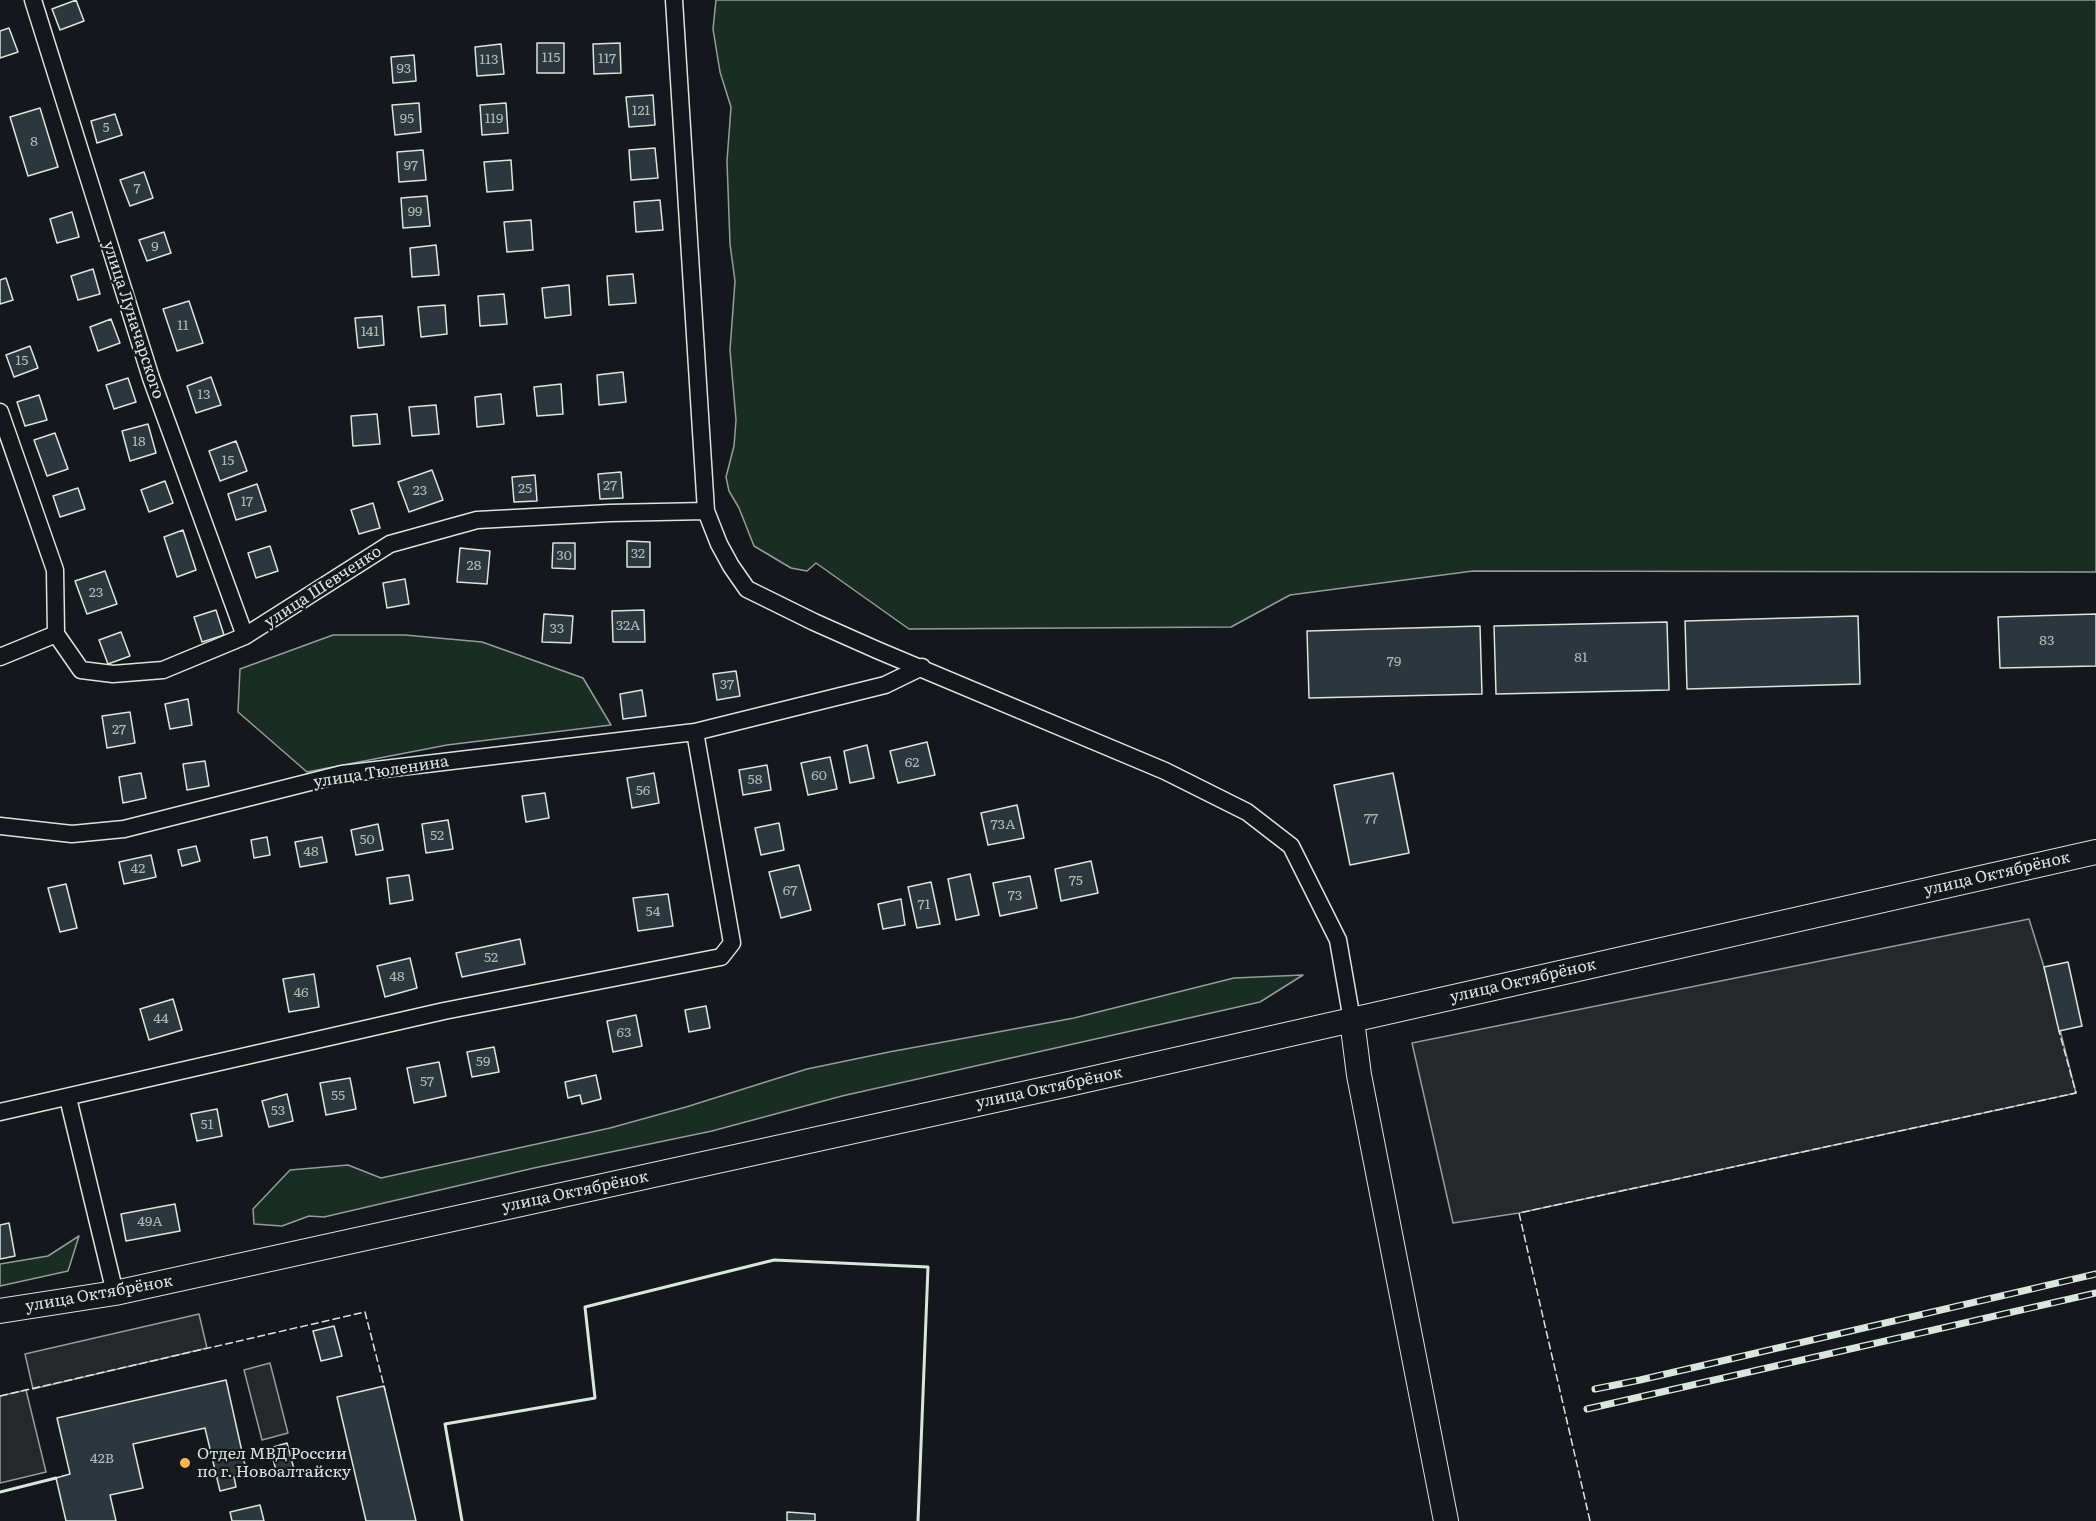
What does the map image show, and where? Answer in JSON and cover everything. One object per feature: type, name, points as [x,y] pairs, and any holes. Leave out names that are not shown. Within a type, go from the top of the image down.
[{"type":"street","name":"улица Луначарского","points":[[33,0],[151,378],[245,636]]},
{"type":"street","points":[[674,0],[706,512],[719,544],[747,589],[814,622],[1166,771],[1247,812],[1291,846],[1338,940],[1359,1075],[1446,1521]]},
{"type":"street","points":[[0,412],[55,570],[56,634],[0,657]]},
{"type":"street","name":"улица Шевченко","points":[[56,634],[81,670],[113,674],[163,670],[245,636],[390,544],[477,520],[706,512]]},
{"type":"street","name":"улица Тюленина","points":[[0,826],[72,834],[124,828],[342,774],[695,732],[885,685],[922,667]]},
{"type":"street","points":[[0,1112],[444,1011],[721,957],[732,943],[695,732]]},
{"type":"street","name":"улица Октябрёнок","points":[[0,1311],[115,1293],[1352,1020],[2096,852]]},
{"type":"street","points":[[68,1098],[115,1293]]},
{"type":"green space","points":[[716,0],[2096,0],[2096,572],[1473,571],[1290,595],[1231,627],[909,629],[816,563],[807,571],[791,568],[754,546],[739,508],[729,491],[726,477],[734,446],[736,420],[730,350],[735,281],[730,244],[727,161],[731,107],[720,72],[713,29]]},
{"type":"green space","points":[[333,635],[405,635],[482,642],[583,678],[611,725],[447,745],[307,772],[238,712],[240,669]]},
{"type":"green space","points":[[1303,975],[1260,1002],[842,1096],[712,1131],[534,1168],[324,1217],[309,1216],[282,1226],[254,1224],[253,1209],[290,1170],[348,1165],[381,1178],[610,1128],[807,1069],[1074,1018],[1234,978]]},
{"type":"green space","points":[[79,1236],[68,1271],[0,1286],[0,1264],[48,1256]]},
{"type":"shaded area","points":[[2029,919],[2044,967],[2076,1093],[1519,1213],[1453,1223],[1412,1043]]},
{"type":"shaded area","points":[[199,1314],[207,1348],[33,1389],[25,1354]]},
{"type":"shaded area","points":[[270,1363],[288,1433],[262,1440],[244,1370]]},
{"type":"shaded area","points":[[26,1390],[46,1472],[0,1483],[0,1396]]},
{"type":"building","points":[[76,0],[84,21],[60,30],[52,9]]},
{"type":"building","points":[[9,28],[18,52],[0,58],[0,31]]},
{"type":"building","points":[[537,43],[564,43],[564,73],[537,73]]},
{"type":"building","points":[[620,43],[621,73],[594,74],[593,44]]},
{"type":"building","points":[[501,44],[504,74],[477,76],[475,47]]},
{"type":"building","points":[[414,55],[416,81],[393,83],[391,57]]},
{"type":"building","points":[[653,95],[655,125],[629,127],[626,97]]},
{"type":"building","points":[[419,103],[421,132],[395,135],[392,105]]},
{"type":"building","points":[[506,103],[508,133],[482,135],[480,105]]},
{"type":"building","points":[[40,108],[58,167],[28,176],[10,117]]},
{"type":"building","points":[[115,114],[122,135],[97,143],[91,121]]},
{"type":"building","points":[[655,148],[658,178],[631,180],[629,150]]},
{"type":"building","points":[[423,150],[426,180],[399,182],[397,152]]},
{"type":"building","points":[[511,160],[513,190],[487,192],[484,162]]},
{"type":"building","points":[[144,172],[153,198],[130,206],[120,180]]},
{"type":"building","points":[[427,196],[430,226],[403,228],[401,198]]},
{"type":"building","points":[[660,200],[663,230],[636,232],[634,202]]},
{"type":"building","points":[[72,212],[79,237],[57,243],[50,219]]},
{"type":"building","points":[[531,220],[533,250],[507,252],[504,222]]},
{"type":"building","points":[[164,232],[171,253],[147,261],[139,240]]},
{"type":"building","points":[[436,245],[439,275],[412,277],[410,248]]},
{"type":"building","points":[[93,269],[100,294],[78,300],[71,276]]},
{"type":"building","points":[[633,274],[636,303],[609,305],[607,276]]},
{"type":"building","points":[[6,278],[13,300],[0,304],[0,280]]},
{"type":"building","points":[[569,285],[571,315],[545,318],[542,288]]},
{"type":"building","points":[[504,294],[507,324],[480,326],[478,296]]},
{"type":"building","points":[[189,301],[203,343],[177,351],[163,309]]},
{"type":"building","points":[[445,305],[447,334],[421,337],[418,307]]},
{"type":"building","points":[[382,316],[384,345],[358,348],[355,318]]},
{"type":"building","points":[[111,319],[120,343],[98,351],[90,327]]},
{"type":"building","points":[[30,346],[38,368],[14,377],[6,355]]},
{"type":"building","points":[[623,372],[626,402],[599,405],[597,375]]},
{"type":"building","points":[[211,377],[221,405],[196,413],[187,386]]},
{"type":"building","points":[[128,378],[136,402],[114,409],[106,385]]},
{"type":"building","points":[[561,384],[563,414],[537,416],[534,387]]},
{"type":"building","points":[[501,394],[504,424],[477,427],[475,397]]},
{"type":"building","points":[[39,395],[47,420],[25,426],[17,402]]},
{"type":"building","points":[[436,405],[439,434],[412,436],[409,407]]},
{"type":"building","points":[[377,414],[380,444],[353,446],[351,416]]},
{"type":"building","points":[[148,424],[156,453],[130,461],[122,431]]},
{"type":"building","points":[[55,433],[68,469],[47,476],[34,440]]},
{"type":"building","points":[[236,441],[247,471],[220,481],[209,451]]},
{"type":"building","points":[[432,470],[443,500],[409,512],[398,482]]},
{"type":"building","points":[[621,472],[623,498],[600,499],[598,474]]},
{"type":"building","points":[[535,475],[537,501],[514,502],[512,477]]},
{"type":"building","points":[[165,481],[173,503],[149,512],[141,490]]},
{"type":"building","points":[[257,484],[266,511],[236,520],[228,494]]},
{"type":"building","points":[[78,488],[85,509],[60,517],[53,496]]},
{"type":"building","points":[[373,503],[380,528],[359,534],[351,510]]},
{"type":"building","points":[[183,530],[196,570],[177,577],[164,537]]},
{"type":"building","points":[[627,541],[650,542],[650,567],[627,567]]},
{"type":"building","points":[[553,543],[575,543],[575,569],[552,568]]},
{"type":"building","points":[[270,546],[278,571],[256,578],[248,553]]},
{"type":"building","points":[[460,548],[490,551],[487,584],[457,582]]},
{"type":"building","points":[[105,571],[117,604],[87,614],[75,581]]},
{"type":"building","points":[[405,579],[409,604],[387,608],[383,583]]},
{"type":"building","points":[[216,610],[224,635],[202,642],[194,617]]},
{"type":"building","points":[[644,610],[645,642],[613,642],[612,611]]},
{"type":"building","points":[[544,614],[573,616],[571,643],[542,642]]},
{"type":"building","points":[[2096,614],[2096,666],[2000,668],[1998,617]]},
{"type":"building","points":[[1858,616],[1860,684],[1687,689],[1685,621]]},
{"type":"building","points":[[1667,622],[1669,690],[1496,694],[1494,626]]},
{"type":"building","points":[[1480,626],[1482,694],[1309,698],[1307,631]]},
{"type":"building","points":[[121,632],[130,656],[108,664],[99,640]]},
{"type":"building","points":[[736,671],[740,696],[717,700],[713,674]]},
{"type":"building","points":[[642,690],[646,716],[623,719],[620,694]]},
{"type":"building","points":[[188,699],[192,725],[170,729],[165,704]]},
{"type":"building","points":[[130,712],[135,743],[107,748],[102,716]]},
{"type":"building","points":[[927,742],[935,775],[898,783],[890,751]]},
{"type":"building","points":[[867,745],[874,778],[850,783],[844,751]]},
{"type":"building","points":[[830,757],[837,789],[808,795],[801,763]]},
{"type":"building","points":[[205,761],[209,786],[187,790],[183,764]]},
{"type":"building","points":[[767,765],[771,790],[743,795],[739,770]]},
{"type":"building","points":[[141,773],[146,798],[123,803],[119,777]]},
{"type":"building","points":[[654,773],[659,803],[632,808],[627,778]]},
{"type":"building","points":[[1393,773],[1409,853],[1350,865],[1334,785]]},
{"type":"building","points":[[545,793],[549,818],[526,822],[522,796]]},
{"type":"building","points":[[1017,805],[1024,838],[988,845],[981,813]]},
{"type":"building","points":[[448,820],[453,849],[426,853],[422,824]]},
{"type":"building","points":[[779,823],[784,850],[761,855],[755,828]]},
{"type":"building","points":[[378,824],[383,850],[356,855],[351,830]]},
{"type":"building","points":[[267,837],[270,855],[254,858],[251,840]]},
{"type":"building","points":[[322,837],[327,862],[300,867],[295,842]]},
{"type":"building","points":[[196,846],[200,861],[182,866],[178,850]]},
{"type":"building","points":[[151,855],[156,877],[124,884],[119,862]]},
{"type":"building","points":[[1091,861],[1098,893],[1061,901],[1055,869]]},
{"type":"building","points":[[799,865],[811,910],[781,918],[769,872]]},
{"type":"building","points":[[970,874],[979,915],[956,920],[948,879]]},
{"type":"building","points":[[409,875],[413,900],[390,904],[387,878]]},
{"type":"building","points":[[1030,876],[1037,908],[1000,916],[993,883]]},
{"type":"building","points":[[931,882],[940,924],[917,928],[908,887]]},
{"type":"building","points":[[66,884],[77,928],[60,932],[48,888]]},
{"type":"building","points":[[668,894],[673,926],[638,931],[633,898]]},
{"type":"building","points":[[901,899],[905,925],[883,929],[878,904]]},
{"type":"building","points":[[520,939],[525,964],[462,977],[456,953]]},
{"type":"building","points":[[410,958],[417,988],[385,997],[377,966]]},
{"type":"building","points":[[2068,962],[2082,1026],[2059,1031],[2044,967]]},
{"type":"building","points":[[314,974],[319,1007],[289,1012],[283,979]]},
{"type":"building","points":[[173,999],[182,1030],[149,1040],[140,1009]]},
{"type":"building","points":[[706,1006],[710,1028],[689,1032],[685,1010]]},
{"type":"building","points":[[636,1015],[642,1046],[613,1052],[607,1021]]},
{"type":"building","points":[[494,1047],[499,1072],[472,1077],[467,1052]]},
{"type":"building","points":[[439,1062],[446,1096],[414,1103],[407,1068]]},
{"type":"building","points":[[596,1075],[601,1099],[582,1104],[580,1095],[568,1098],[565,1082]]},
{"type":"building","points":[[350,1078],[356,1109],[326,1115],[320,1083]]},
{"type":"building","points":[[287,1094],[293,1121],[269,1127],[262,1101]]},
{"type":"building","points":[[217,1109],[222,1136],[197,1141],[191,1114]]},
{"type":"building","points":[[175,1204],[180,1231],[126,1241],[121,1214]]},
{"type":"building","points":[[9,1223],[15,1256],[0,1259],[0,1225]]},
{"type":"building","points":[[334,1326],[342,1356],[321,1361],[313,1331]]},
{"type":"building","points":[[226,1380],[247,1474],[234,1477],[236,1487],[220,1491],[205,1428],[133,1444],[143,1488],[110,1495],[116,1521],[66,1521],[56,1478],[70,1474],[57,1418]]},
{"type":"building","points":[[384,1386],[416,1521],[366,1521],[337,1397]]},
{"type":"building","points":[[287,1443],[294,1469],[277,1474],[270,1448]]},
{"type":"building","points":[[260,1505],[264,1521],[232,1521],[230,1512]]},
{"type":"building","points":[[787,1512],[815,1514],[815,1521],[787,1521]]},
{"type":"railway","points":[[1595,1389],[2096,1274]]},
{"type":"railway","points":[[1587,1409],[2096,1293]]},
{"type":"fence","points":[[1590,1521],[1519,1213],[2076,1093],[2059,1031]]},
{"type":"fence","points":[[0,1396],[365,1312],[385,1390]]},
{"type":"wall","points":[[462,1521],[445,1424],[595,1398],[585,1307],[774,1260],[928,1267],[918,1521]]},
{"type":"wall","points":[[0,1492],[56,1478]]},
{"type":"place","name":"Отдел МВД России по г. Новоалтайску","points":[[185,1463]]}]
